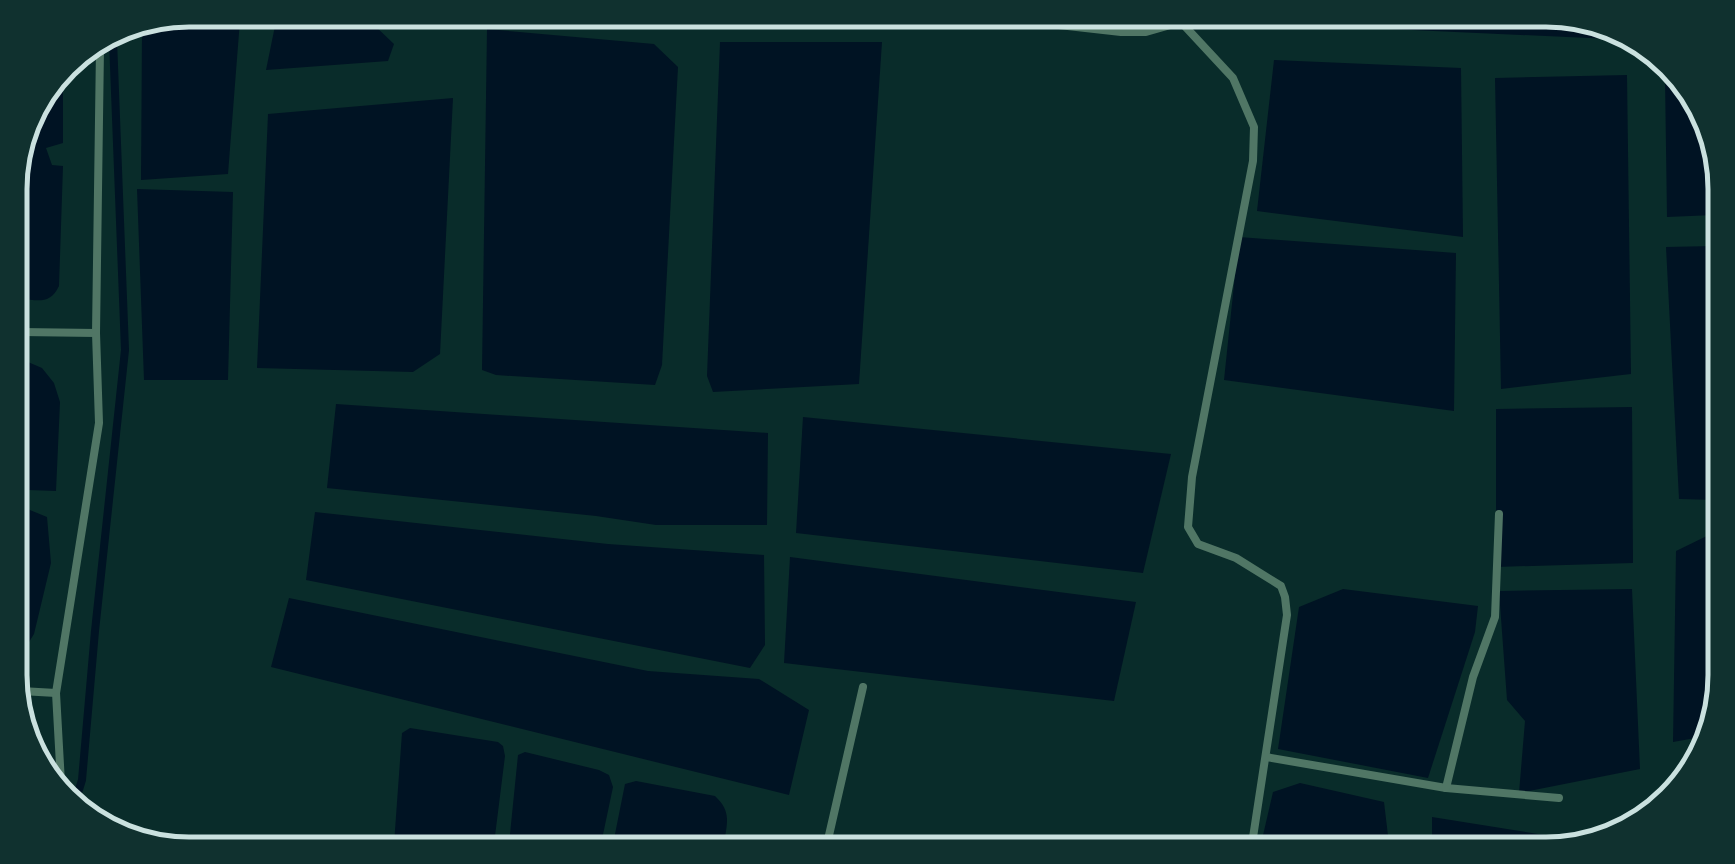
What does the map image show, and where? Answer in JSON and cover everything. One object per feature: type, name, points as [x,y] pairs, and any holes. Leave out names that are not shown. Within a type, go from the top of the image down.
[{"type":"lane","points":[[1076,27],[1121,32],[1146,32],[1162,27]]},
{"type":"lane","points":[[1186,27],[1233,78],[1254,128],[1253,161],[1192,478],[1188,527],[1198,544],[1236,558],[1281,586],[1285,597],[1287,615],[1253,837]]},
{"type":"lane","points":[[61,775],[56,694],[99,423],[96,333],[100,53]]},
{"type":"lane","points":[[27,332],[96,333]]},
{"type":"lane","points":[[1446,788],[1473,676],[1495,617],[1499,514]]},
{"type":"lane","points":[[829,837],[862,687]]},
{"type":"lane","points":[[28,691],[56,694]]},
{"type":"lane","points":[[1266,757],[1446,788],[1559,798]]},
{"type":"water","points":[[178,27],[239,27],[228,174],[141,180],[142,35],[157,30]]},
{"type":"water","points":[[275,27],[376,27],[394,44],[388,61],[266,70]]},
{"type":"water","points":[[487,29],[654,44],[678,67],[662,365],[655,385],[496,375],[482,370]]},
{"type":"water","points":[[720,42],[882,42],[859,384],[713,392],[707,376]]},
{"type":"water","points":[[1274,60],[1461,68],[1463,237],[1257,211]]},
{"type":"water","points":[[1627,75],[1631,374],[1501,389],[1495,78]]},
{"type":"water","points":[[1665,79],[1681,99],[1696,127],[1705,157],[1708,178],[1708,215],[1667,217]]},
{"type":"water","points":[[63,87],[63,143],[46,148],[52,165],[63,166],[59,286],[48,299],[27,299],[28,168],[39,127],[54,99]]},
{"type":"water","points":[[453,98],[440,354],[413,372],[257,368],[268,114]]},
{"type":"water","points":[[137,189],[233,192],[228,380],[144,380]]},
{"type":"water","points":[[1239,237],[1456,253],[1454,411],[1224,380]]},
{"type":"water","points":[[1708,246],[1708,500],[1679,499],[1666,247]]},
{"type":"water","points":[[27,362],[42,368],[54,383],[60,402],[56,491],[28,490],[27,496]]},
{"type":"water","points":[[336,404],[768,433],[767,525],[656,525],[596,516],[327,488]]},
{"type":"water","points":[[1632,407],[1633,563],[1496,567],[1496,409]]},
{"type":"water","points":[[803,417],[1171,454],[1143,573],[796,533]]},
{"type":"water","points":[[27,509],[47,517],[51,563],[34,634],[27,645]]},
{"type":"water","points":[[315,512],[608,544],[764,555],[765,645],[750,668],[306,580]]},
{"type":"water","points":[[1708,535],[1707,696],[1696,738],[1673,742],[1676,551]]},
{"type":"water","points":[[790,557],[1136,602],[1114,701],[784,663]]},
{"type":"water","points":[[1343,589],[1478,606],[1475,632],[1428,778],[1278,749],[1299,607]]},
{"type":"water","points":[[1632,589],[1640,769],[1519,793],[1525,721],[1507,700],[1499,591]]},
{"type":"water","points":[[289,598],[648,671],[759,679],[809,710],[789,795],[271,667]]},
{"type":"water","points":[[410,728],[498,742],[503,746],[505,756],[495,837],[395,837],[402,733]]},
{"type":"water","points":[[525,752],[599,770],[609,775],[613,787],[602,837],[510,837],[518,755]]},
{"type":"water","points":[[636,781],[715,796],[724,807],[726,813],[727,824],[725,837],[614,837],[625,784]]},
{"type":"water","points":[[1300,783],[1384,802],[1388,837],[1263,837],[1273,792]]},
{"type":"water","points":[[1432,817],[1544,835],[1544,837],[1432,837]]},
{"type":"waterway","points":[[1436,27],[1592,34]]},
{"type":"waterway","points":[[78,793],[82,780],[95,631],[125,350],[113,46]]}]
